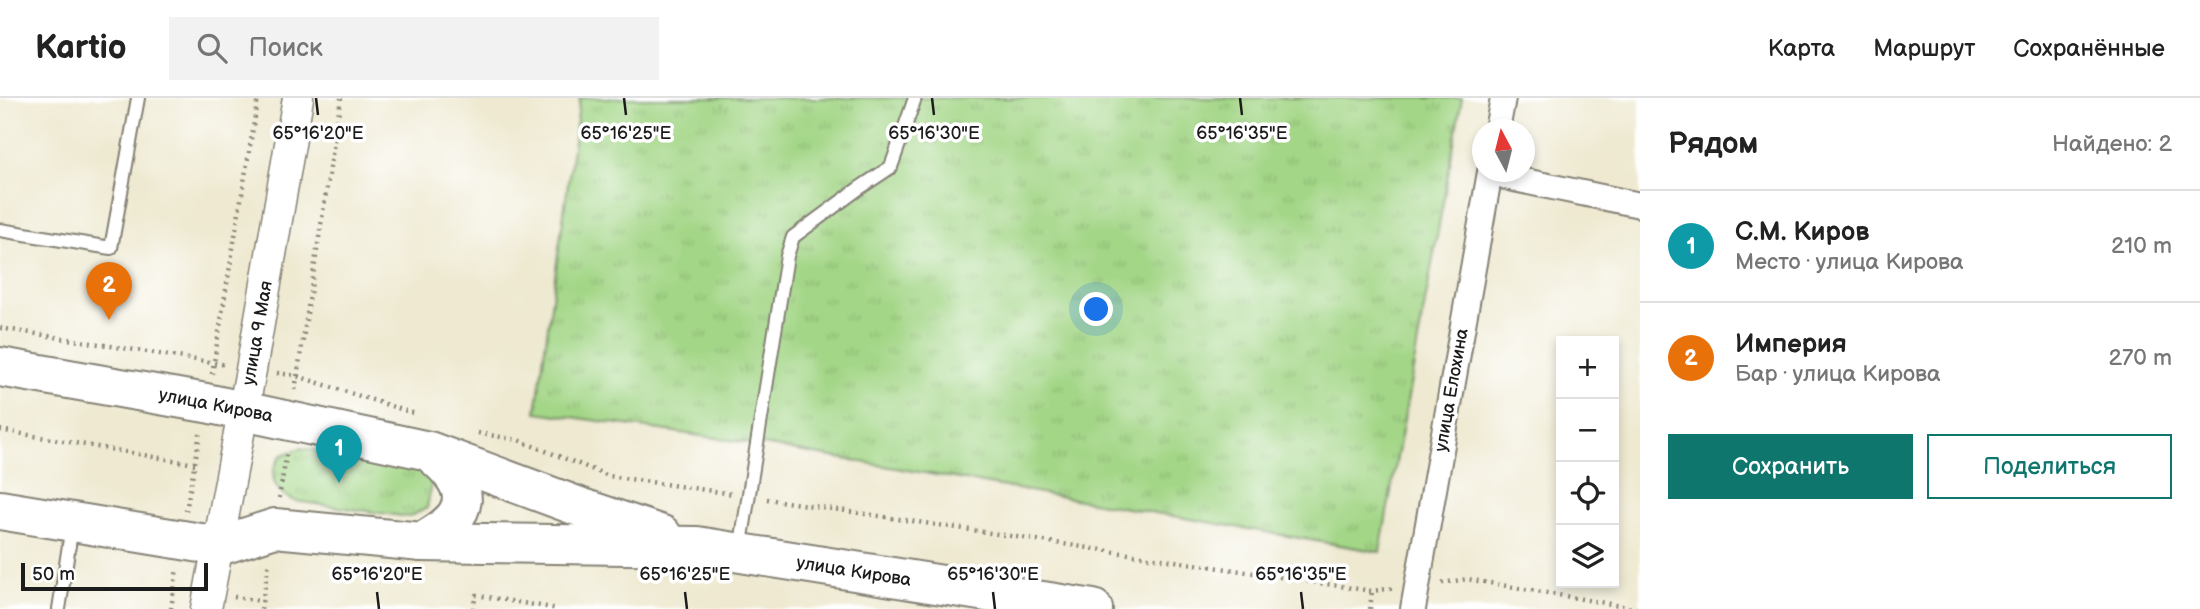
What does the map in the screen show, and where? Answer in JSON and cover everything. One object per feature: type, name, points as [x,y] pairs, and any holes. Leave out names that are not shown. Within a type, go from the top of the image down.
[{"type":"main road","name":"улица Кирова","points":[[0,367],[206,402],[429,451],[585,509],[697,546]]},
{"type":"main road","points":[[422,542],[445,530],[456,518],[461,504],[456,477],[429,451]]},
{"type":"main road","name":"улица Кирова","points":[[0,510],[219,546],[275,528],[422,542],[697,546],[1093,609]]},
{"type":"street","name":"улица 9 Мая","points":[[206,609],[244,410],[298,98]]},
{"type":"street","points":[[1499,119],[1503,98]]},
{"type":"street","name":"улица Елохина","points":[[1415,597],[1488,182]]},
{"type":"street","points":[[1532,182],[1640,205]]},
{"type":"lane","points":[[0,230],[111,248],[138,98]]},
{"type":"lane","points":[[739,553],[787,256],[793,237],[891,167],[915,98]]},
{"type":"lane","points":[[59,609],[73,523]]},
{"type":"path","points":[[171,609],[180,541],[214,363],[258,98]]},
{"type":"path","points":[[261,609],[341,98]]},
{"type":"path","points":[[0,328],[297,376],[417,414]]},
{"type":"path","points":[[0,430],[195,464]]},
{"type":"path","points":[[470,430],[518,440],[609,477],[1415,597],[1467,579],[1639,609]]},
{"type":"path","points":[[1370,609],[1372,591]]},
{"type":"path","points":[[473,609],[476,595],[558,609]]},
{"type":"green space","points":[[580,98],[1462,98],[1380,552],[757,444],[536,412]]},
{"type":"green space","points":[[301,448],[419,468],[432,482],[427,508],[409,517],[295,501],[281,493],[273,476],[282,455]]},
{"type":"place","name":"Империя","points":[[109,320]]},
{"type":"place","name":"С.М. Киров","points":[[339,483]]}]
